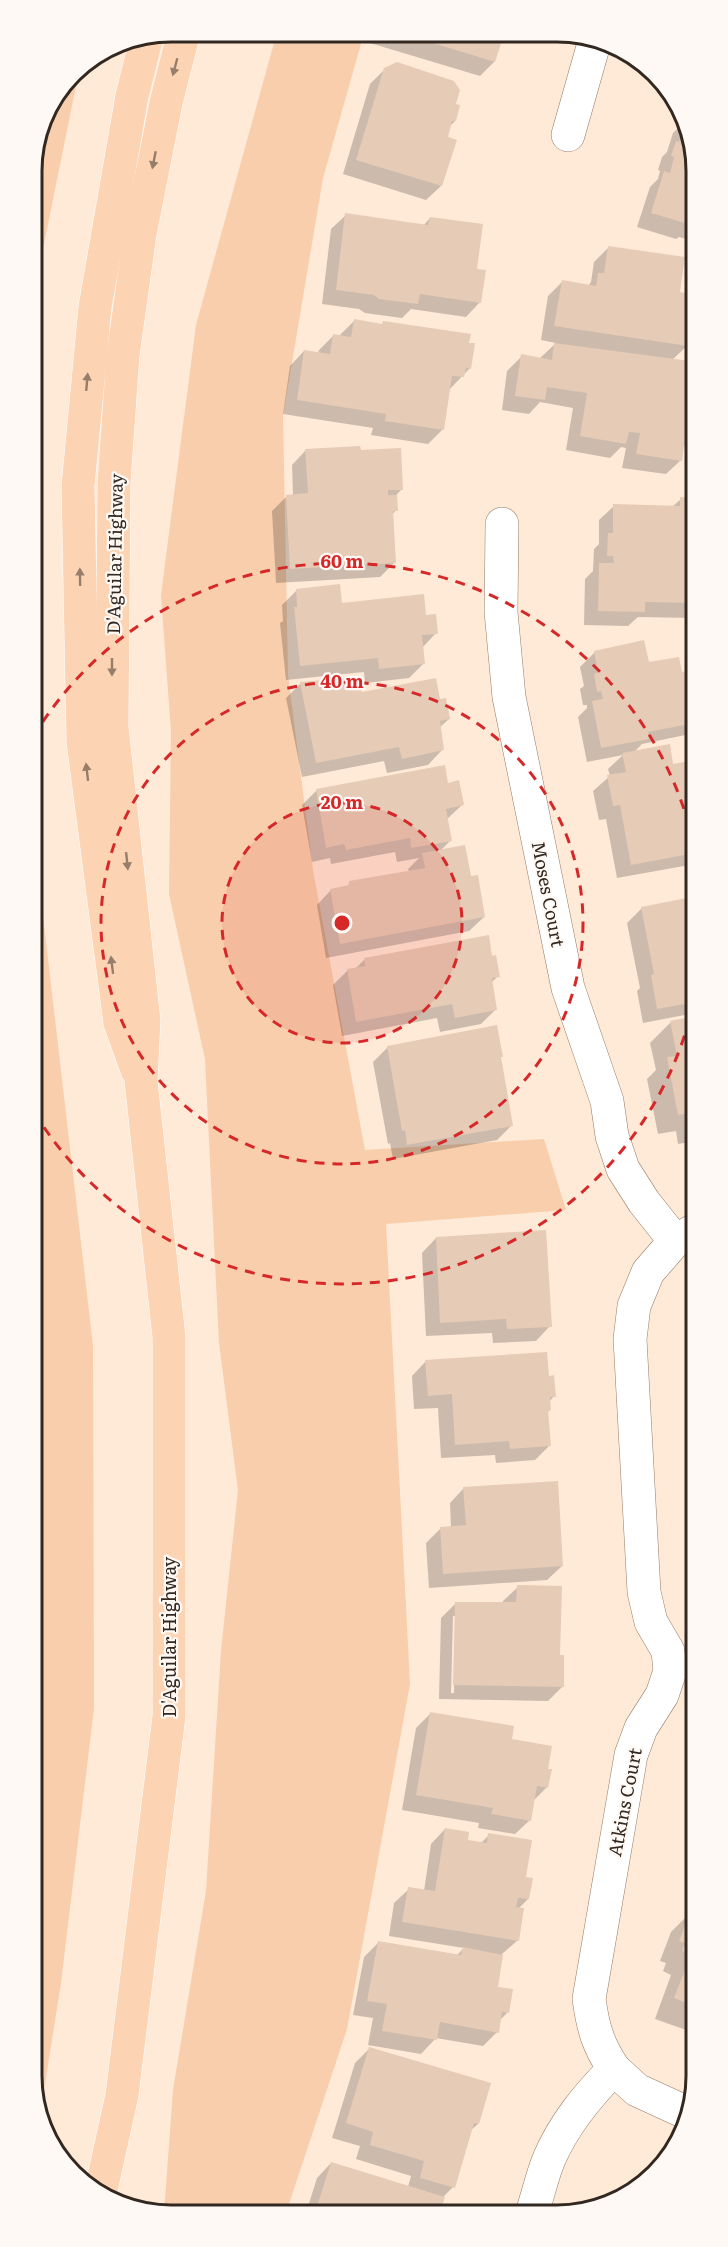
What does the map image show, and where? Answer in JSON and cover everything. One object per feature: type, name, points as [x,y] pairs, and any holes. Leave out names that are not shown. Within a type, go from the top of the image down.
[{"type":"highway","name":"D'Aguilar Highway","points":[[102,2185],[122,2095],[169,1716],[169,1337],[141,1081],[144,1021],[112,727],[114,483],[123,355],[140,234],[165,103],[181,42]]},
{"type":"highway","name":"D'Aguilar Highway","points":[[141,1081],[120,1023],[83,741],[78,486],[94,307],[132,96],[145,44]]},
{"type":"street","points":[[568,135],[593,47]]},
{"type":"street","name":"Moses Court","points":[[502,524],[501,612],[509,697],[568,988],[607,1101],[612,1136],[623,1169],[644,1202],[685,1236]]},
{"type":"street","name":"Atkins Court","points":[[682,2111],[637,2090],[614,2069],[600,2048],[592,2024],[589,1999],[631,1755],[641,1728],[662,1695],[683,1672],[668,1652],[651,1622],[644,1592],[630,1339],[633,1306],[648,1272],[685,1236]]},
{"type":"street","points":[[534,2205],[548,2160],[565,2127],[588,2096],[614,2069]]},
{"type":"shaded area","points":[[274,42],[361,42],[323,178],[283,416],[288,675],[313,870],[365,1150],[544,1139],[566,1210],[386,1224],[410,1684],[347,2029],[289,2205],[165,2205],[173,2090],[206,1891],[221,1651],[238,1490],[219,1343],[205,1059],[169,894],[171,732],[161,595],[196,325]]},
{"type":"shaded area","points":[[76,84],[42,254],[42,162],[46,137],[59,106]]},
{"type":"shaded area","points":[[42,907],[93,1346],[94,1708],[61,1983],[43,2095]]},
{"type":"building","points":[[429,42],[501,42],[495,62]]},
{"type":"building","points":[[397,62],[454,81],[460,90],[456,104],[460,105],[456,121],[452,121],[448,137],[457,140],[442,186],[356,160],[384,68]]},
{"type":"building","points":[[681,136],[686,162],[686,223],[651,213],[664,171],[670,173],[674,157],[671,156],[676,141],[679,142]]},
{"type":"building","points":[[345,213],[428,225],[430,217],[483,224],[477,269],[486,270],[481,303],[420,294],[418,304],[336,290]]},
{"type":"building","points":[[608,246],[685,257],[680,292],[686,293],[686,346],[554,326],[562,280],[596,286],[598,273],[604,273]]},
{"type":"building","points":[[354,319],[471,334],[469,343],[475,343],[471,369],[466,368],[464,377],[452,376],[444,430],[385,421],[386,414],[297,400],[304,350],[330,354],[333,334],[351,337]]},
{"type":"building","points":[[554,343],[686,360],[686,439],[682,461],[636,454],[640,433],[629,432],[626,444],[580,436],[587,393],[547,387],[545,400],[515,396],[521,354],[552,360]]},
{"type":"building","points":[[360,446],[361,450],[401,448],[403,490],[388,490],[388,495],[397,495],[398,511],[393,511],[396,563],[290,569],[286,495],[308,493],[305,449]]},
{"type":"building","points":[[680,497],[686,497],[686,603],[645,602],[645,612],[598,611],[599,563],[614,563],[613,556],[607,556],[608,533],[613,533],[613,504],[680,506]]},
{"type":"building","points":[[340,584],[342,603],[424,594],[426,615],[436,614],[438,634],[422,635],[425,664],[379,669],[378,658],[300,666],[294,607],[297,607],[296,589]]},
{"type":"building","points":[[644,640],[649,662],[679,657],[682,672],[686,671],[686,725],[648,732],[649,739],[601,748],[592,701],[603,699],[601,691],[597,692],[594,674],[598,672],[594,651]]},
{"type":"building","points":[[360,677],[362,692],[436,678],[440,699],[446,698],[450,719],[440,721],[444,750],[402,759],[399,747],[316,763],[300,682]]},
{"type":"building","points":[[670,744],[673,764],[686,762],[686,855],[631,865],[620,805],[613,806],[607,775],[626,772],[622,753]]},
{"type":"building","points":[[445,765],[448,783],[459,780],[464,805],[446,809],[452,841],[411,848],[410,838],[346,850],[344,844],[326,848],[316,789]]},
{"type":"building","points":[[465,845],[471,876],[478,875],[485,917],[340,944],[330,889],[349,885],[349,881],[425,868],[422,853]]},
{"type":"building","points":[[686,898],[686,1004],[657,1009],[651,975],[654,974],[641,907]]},
{"type":"building","points":[[489,935],[492,956],[496,955],[500,977],[492,978],[497,1010],[455,1018],[452,1004],[356,1022],[347,969],[365,966],[364,958]]},
{"type":"building","points":[[686,1018],[686,1114],[678,1115],[667,1057],[677,1056],[670,1021]]},
{"type":"building","points":[[497,1025],[513,1126],[407,1145],[405,1130],[402,1131],[387,1046]]},
{"type":"building","points":[[546,1230],[552,1327],[507,1329],[506,1319],[440,1323],[436,1237]]},
{"type":"building","points":[[547,1352],[549,1376],[554,1375],[556,1397],[550,1397],[551,1410],[548,1410],[551,1446],[510,1449],[509,1441],[455,1445],[452,1394],[428,1396],[425,1360]]},
{"type":"building","points":[[558,1481],[563,1566],[443,1574],[440,1527],[466,1525],[463,1487]]},
{"type":"building","points":[[517,1585],[562,1586],[560,1655],[564,1655],[564,1687],[453,1685],[455,1602],[516,1602]]},
{"type":"building","points":[[430,1712],[514,1726],[512,1739],[552,1746],[548,1769],[552,1769],[548,1788],[537,1786],[531,1821],[491,1814],[493,1808],[416,1795]]},
{"type":"building","points":[[445,1828],[469,1832],[468,1840],[487,1843],[488,1833],[532,1840],[526,1877],[533,1878],[529,1899],[518,1898],[516,1907],[524,1908],[519,1941],[402,1922],[408,1887],[435,1891]]},
{"type":"building","points":[[686,1923],[686,1952],[682,1951],[685,1943],[679,1941]]},
{"type":"building","points":[[378,1941],[461,1955],[463,1947],[503,1955],[498,1987],[513,1989],[509,2013],[502,2012],[499,2033],[440,2022],[437,2040],[382,2031],[387,2004],[367,2001]]},
{"type":"building","points":[[686,1967],[686,2003],[674,1998]]},
{"type":"building","points":[[369,2047],[491,2083],[479,2124],[474,2123],[455,2188],[420,2178],[424,2161],[370,2145],[373,2132],[346,2123]]},
{"type":"building","points":[[331,2162],[445,2197],[442,2205],[318,2205]]}]
